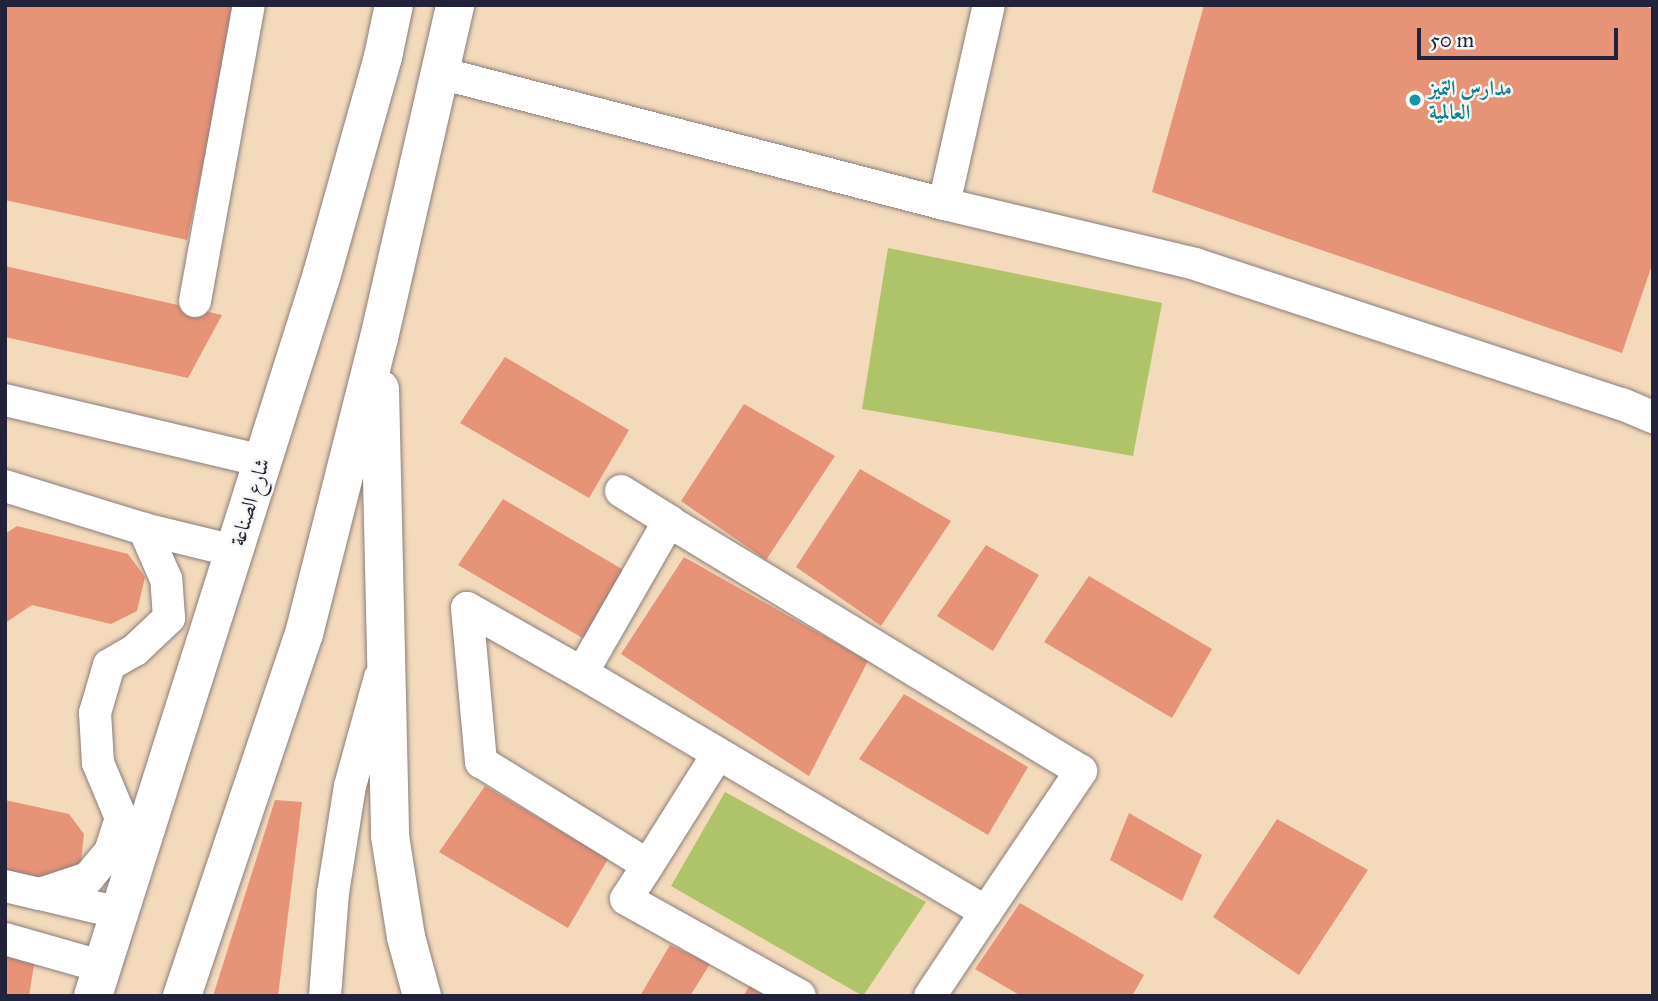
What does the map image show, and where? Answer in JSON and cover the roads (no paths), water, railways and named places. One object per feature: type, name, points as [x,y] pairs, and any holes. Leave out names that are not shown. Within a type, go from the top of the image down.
[{"type":"street","points":[[195,301],[249,5]]},
{"type":"street","points":[[182,996],[304,634],[379,338],[455,5]]},
{"type":"street","points":[[944,204],[989,5]]},
{"type":"street","name":"شارع الصناعة","points":[[98,981],[120,913],[134,822],[219,600],[322,274],[383,57],[390,6]]},
{"type":"street","points":[[440,72],[944,204],[1195,264],[1622,404],[1653,417]]},
{"type":"street","points":[[379,338],[390,836],[407,937],[422,996]]},
{"type":"street","points":[[5,400],[263,461]]},
{"type":"street","points":[[5,486],[144,528],[234,551]]},
{"type":"street","points":[[621,491],[1081,771],[930,996]]},
{"type":"street","points":[[582,673],[669,521]]},
{"type":"street","points":[[144,528],[166,579],[169,618]]},
{"type":"street","points":[[40,894],[88,878],[134,822],[98,764],[94,713],[109,665],[135,650],[169,618],[219,600]]},
{"type":"street","points":[[648,865],[481,762],[467,608],[986,912]]},
{"type":"street","points":[[325,996],[333,893],[350,786],[385,659]]},
{"type":"street","points":[[718,754],[626,899],[800,996]]},
{"type":"street","points":[[5,886],[120,913]]},
{"type":"street","points":[[5,939],[98,981]]},
{"type":"place","name":"مدارس التميز العالمية","points":[[1415,100]]}]
